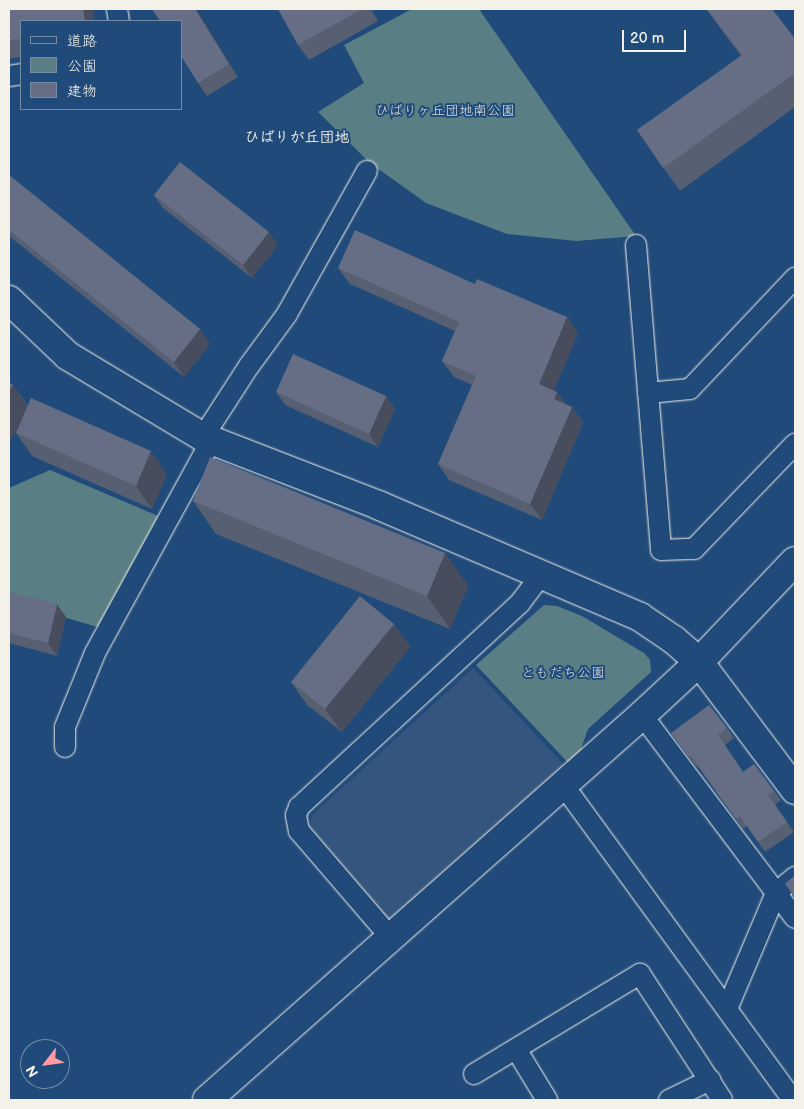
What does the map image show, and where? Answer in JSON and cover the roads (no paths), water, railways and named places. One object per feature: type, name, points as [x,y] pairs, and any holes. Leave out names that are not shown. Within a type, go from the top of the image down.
[{"type":"street","points":[[66,747],[65,727],[96,653],[207,439],[287,314],[367,171]]},
{"type":"street","points":[[636,245],[662,550],[694,549],[795,444]]},
{"type":"street","points":[[648,393],[690,389],[795,278]]},
{"type":"street","points":[[9,300],[68,356],[207,439],[378,505],[640,617],[674,640],[699,662],[795,790]]},
{"type":"street","points":[[207,1100],[392,939],[642,715],[699,662],[795,561]]},
{"type":"street","points":[[392,939],[299,831],[296,815],[299,807],[520,603],[542,574]]},
{"type":"street","points":[[642,715],[795,918]]},
{"type":"street","points":[[564,786],[793,1100]]},
{"type":"street","points":[[727,1009],[776,893],[795,877]]},
{"type":"street","points":[[474,1074],[640,974],[722,1100]]},
{"type":"street","points":[[516,1049],[548,1100]]},
{"type":"street","points":[[669,1100],[710,1080]]},
{"type":"district","name":"ひばりが丘団地","points":[[297,138]]},
{"type":"park label","name":"ひばりヶ丘団地南公園","points":[[445,111]]},
{"type":"park label","name":"ともだち公園","points":[[563,673]]}]
